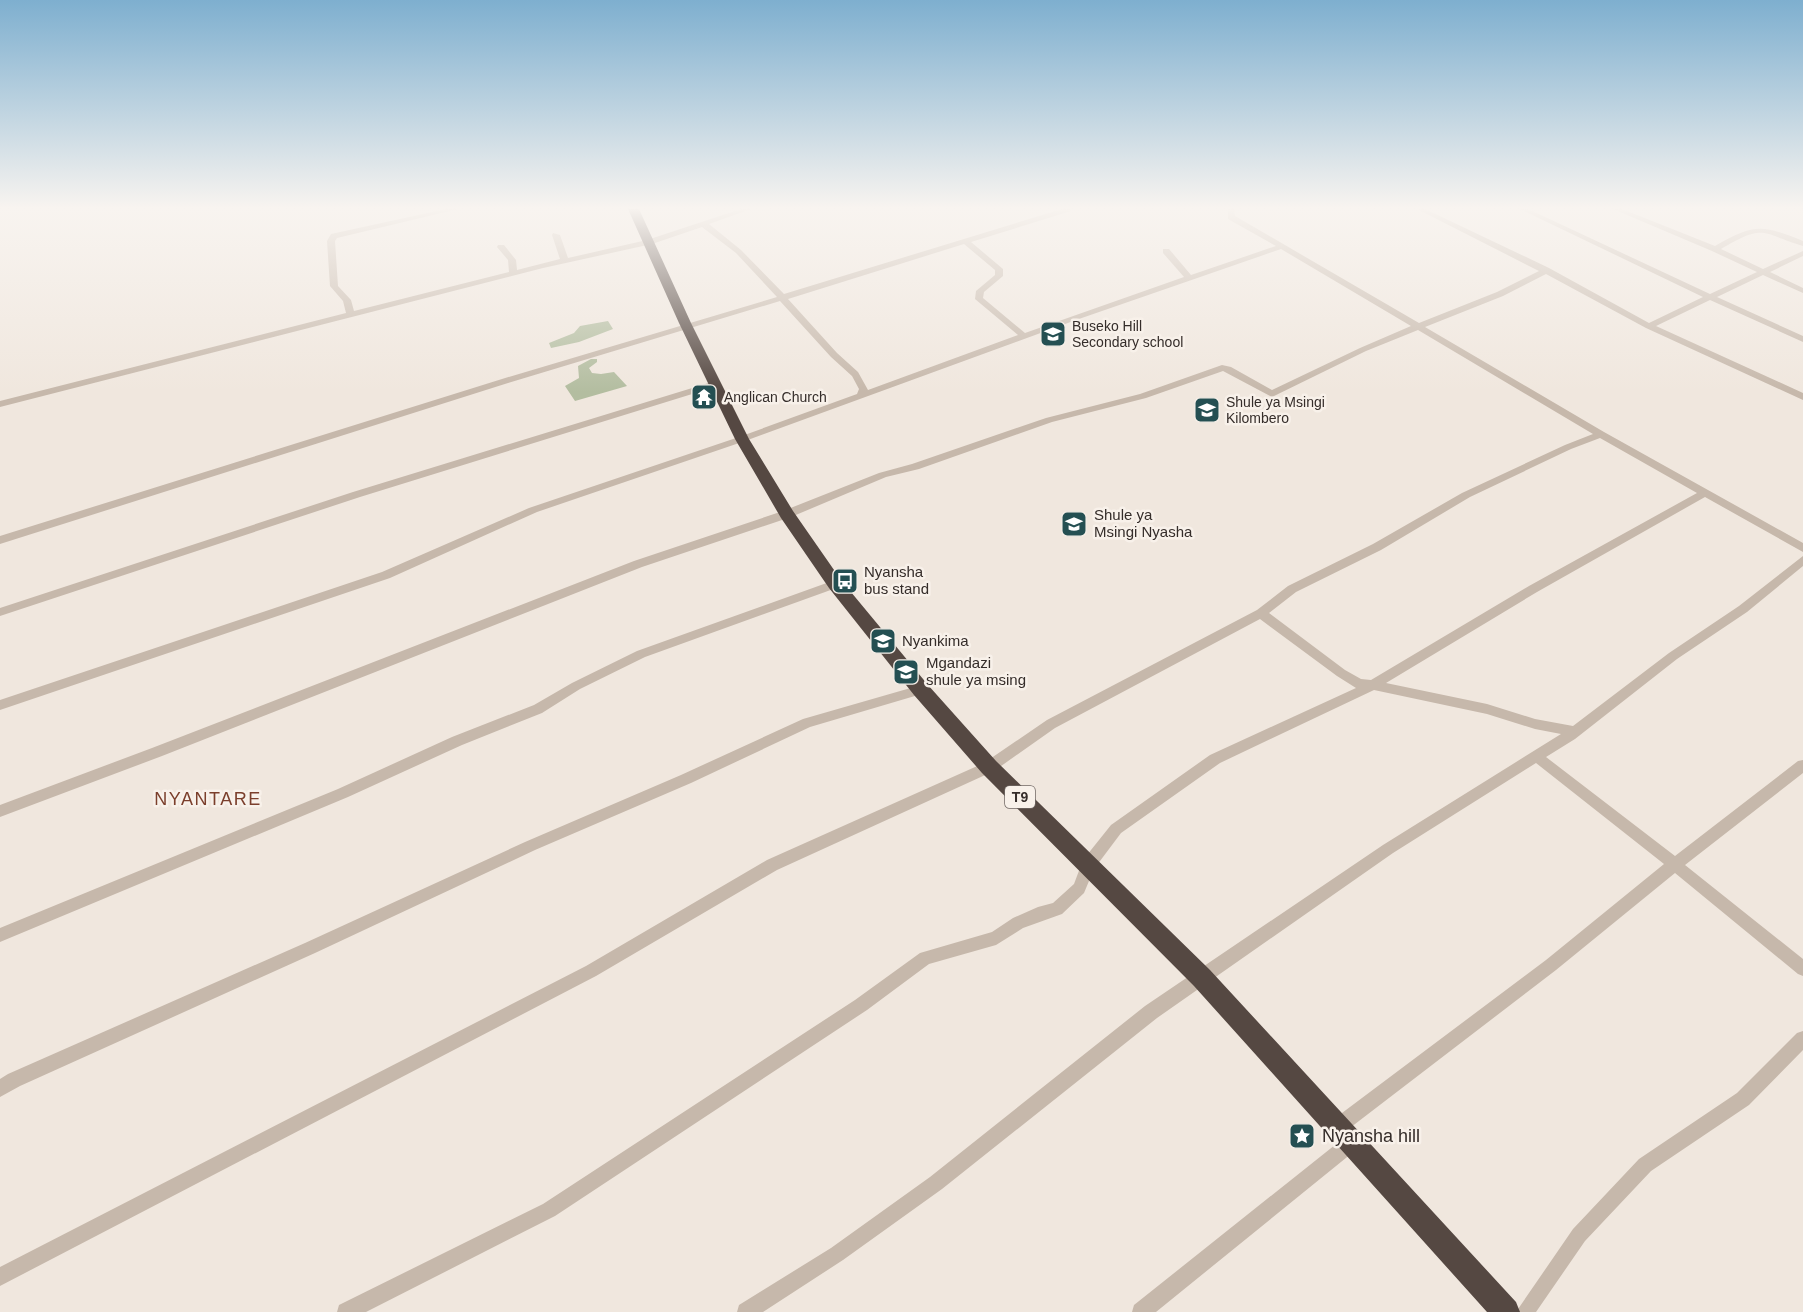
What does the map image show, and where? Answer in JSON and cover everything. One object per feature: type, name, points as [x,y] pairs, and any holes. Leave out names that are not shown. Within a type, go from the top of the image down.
[{"type":"highway","name":"T9","points":[[662,270],[742,439],[787,514],[835,584],[921,690],[989,767],[1202,978],[1336,1128],[1506,1312]]},
{"type":"street","points":[[333,270],[334,286],[347,300],[351,316]]},
{"type":"street","points":[[0,404],[528,270]]},
{"type":"street","points":[[756,270],[835,356],[862,380],[864,388],[860,396]]},
{"type":"street","points":[[0,540],[866,270]]},
{"type":"street","points":[[999,270],[999,276],[980,291],[979,299],[1024,336]]},
{"type":"street","points":[[1182,270],[1189,278]]},
{"type":"street","points":[[0,705],[386,575],[533,510],[742,439],[1212,270]]},
{"type":"street","points":[[1323,270],[1601,434],[1803,548]]},
{"type":"street","points":[[0,811],[157,753],[638,564],[787,514],[883,475],[915,467],[1048,420],[1143,396],[1222,368],[1228,369],[1272,394],[1419,326],[1471,308],[1521,286],[1546,270]]},
{"type":"street","points":[[1546,270],[1649,326],[1803,397]]},
{"type":"street","points":[[1653,270],[1803,339]]},
{"type":"street","points":[[1758,270],[1803,291]]},
{"type":"street","points":[[1649,326],[1766,270]]},
{"type":"street","points":[[0,612],[568,427],[715,384]]},
{"type":"street","points":[[0,1277],[591,971],[772,865],[989,767],[1051,724],[1262,613],[1292,589],[1377,547],[1466,495],[1601,434]]},
{"type":"street","points":[[346,1312],[549,1210],[861,1005],[925,958],[996,938],[1018,923],[1057,909],[1079,888],[1088,865],[1116,829],[1215,759],[1373,685],[1533,589],[1705,493]]},
{"type":"street","points":[[746,1312],[837,1254],[936,1183],[1142,1020],[1388,849],[1574,731],[1673,656],[1743,609],[1803,560]]},
{"type":"street","points":[[0,935],[344,793],[458,741],[538,709],[576,686],[641,654],[835,584]]},
{"type":"street","points":[[1262,613],[1359,684],[1487,709],[1535,724],[1574,731]]},
{"type":"street","points":[[0,1089],[14,1080],[807,723],[921,690]]},
{"type":"street","points":[[1536,756],[1803,969]]},
{"type":"street","points":[[1336,1128],[1551,965],[1674,865],[1803,765]]},
{"type":"street","points":[[1526,1312],[1580,1235],[1645,1165],[1743,1099],[1803,1039]]},
{"type":"street","points":[[1141,1312],[1351,1143]]},
{"type":"green space","points":[[608,321],[613,329],[579,342],[551,348],[549,343],[574,333],[580,326]]},
{"type":"green space","points":[[591,359],[597,359],[597,362],[589,368],[592,373],[614,372],[627,386],[575,401],[565,386],[579,378],[578,366]]},
{"type":"place","name":"Buseko Hill Secondary school","points":[[1053,334]]},
{"type":"place","name":"Anglican Church","points":[[704,397]]},
{"type":"place","name":"Shule ya Msingi Kilombero","points":[[1207,410]]},
{"type":"place","name":"Shule ya Msingi Nyasha","points":[[1074,524]]},
{"type":"place","name":"Nyansha bus stand","points":[[845,581]]},
{"type":"place","name":"Nyankima","points":[[883,641]]},
{"type":"place","name":"Mgandazi shule ya msing","points":[[906,672]]},
{"type":"place","name":"Nyansha hill","points":[[1302,1136]]},
{"type":"district","name":"NYANTARE","points":[[208,799]]}]
